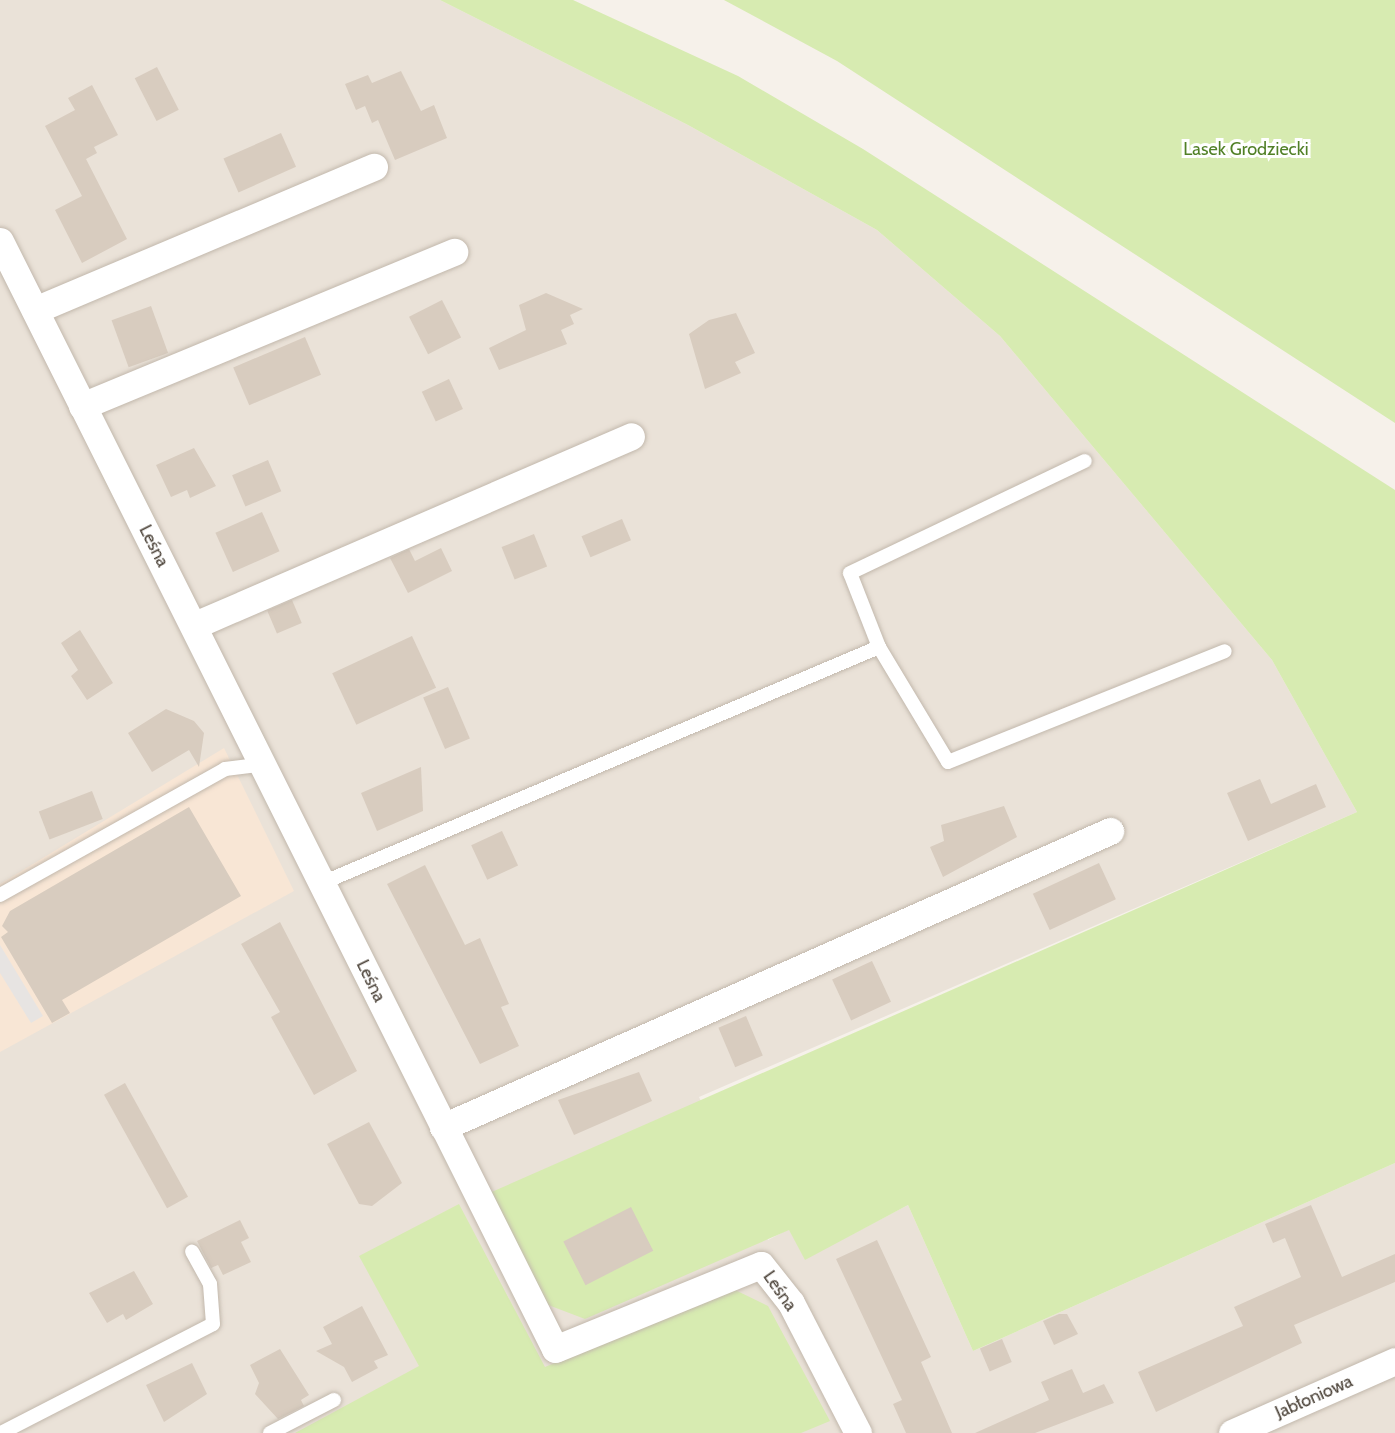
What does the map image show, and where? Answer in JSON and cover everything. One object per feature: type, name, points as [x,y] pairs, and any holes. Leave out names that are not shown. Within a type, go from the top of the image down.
[{"type":"street","points":[[35,310],[374,167]]},
{"type":"street","name":"Leśna","points":[[0,241],[6,269],[35,310],[195,625],[322,883],[404,1064],[443,1127],[555,1349],[761,1265],[791,1303],[858,1433]]},
{"type":"street","points":[[82,406],[454,252]]},
{"type":"street","points":[[195,625],[631,436]]},
{"type":"street","points":[[443,1127],[1110,831]]},
{"type":"street","name":"Jabłoniowa","points":[[1232,1433],[1395,1361]]},
{"type":"lane","points":[[1085,461],[850,573],[879,647],[948,762],[1225,651]]},
{"type":"lane","points":[[322,883],[879,647]]},
{"type":"lane","points":[[0,895],[225,769],[264,764]]},
{"type":"lane","points":[[1,1433],[213,1324],[210,1284],[192,1252]]},
{"type":"lane","points":[[270,1433],[334,1400]]},
{"type":"shaded area","points":[[0,0],[440,0],[688,125],[877,230],[1000,336],[1272,660],[1357,812],[699,1097],[768,1240],[789,1229],[805,1259],[908,1205],[973,1351],[1395,1163],[1395,1433],[0,1433]]},
{"type":"shaded area","points":[[224,748],[294,891],[0,1052],[0,884]]},
{"type":"shaded area","points":[[0,945],[43,1016],[31,1023],[0,973]]},
{"type":"green space","points":[[440,0],[573,0],[738,76],[863,149],[1395,490],[1395,1163],[973,1351],[908,1205],[805,1260],[789,1230],[585,1319],[543,1303],[487,1194],[1357,812],[1272,660],[1000,336],[877,230],[688,125]]},
{"type":"green space","name":"Lasek Grodziecki","points":[[724,0],[1395,0],[1395,423],[837,61]]},
{"type":"green space","points":[[459,1204],[545,1367],[731,1288],[768,1306],[830,1421],[801,1433],[295,1433],[419,1366],[359,1256]]},
{"type":"building","points":[[157,67],[179,110],[157,121],[135,78]]},
{"type":"building","points":[[401,71],[421,111],[434,105],[447,138],[395,160],[378,120],[372,123],[365,106],[356,110],[345,84],[368,75],[372,83]]},
{"type":"building","points":[[92,85],[118,135],[94,147],[97,153],[86,159],[127,239],[82,263],[55,210],[82,196],[45,126],[75,110],[68,98]]},
{"type":"building","points":[[281,133],[296,167],[238,192],[223,159]]},
{"type":"building","points":[[546,293],[583,309],[570,315],[574,324],[561,330],[567,344],[499,370],[489,348],[526,330],[519,305]]},
{"type":"building","points":[[442,300],[461,337],[428,354],[409,317]]},
{"type":"building","points":[[151,306],[168,353],[129,367],[112,320]]},
{"type":"building","points":[[736,313],[755,353],[735,362],[741,373],[705,389],[689,334],[709,320]]},
{"type":"building","points":[[305,337],[321,375],[249,405],[233,367]]},
{"type":"building","points":[[449,379],[463,409],[436,422],[422,392]]},
{"type":"building","points":[[194,448],[216,486],[190,498],[187,490],[171,497],[156,465]]},
{"type":"building","points":[[268,460],[281,491],[245,507],[232,475]]},
{"type":"building","points":[[262,512],[279,551],[233,572],[215,533]]},
{"type":"building","points":[[622,519],[631,540],[590,557],[581,536]]},
{"type":"building","points":[[534,534],[547,566],[515,580],[502,547]]},
{"type":"building","points":[[441,548],[452,571],[408,593],[390,558],[409,549],[415,561]]},
{"type":"building","points":[[292,600],[302,623],[277,634],[267,611]]},
{"type":"building","points":[[80,630],[113,683],[87,700],[71,676],[78,670],[61,643]]},
{"type":"building","points":[[412,636],[436,688],[356,725],[332,673]]},
{"type":"building","points":[[448,687],[470,739],[445,749],[423,698]]},
{"type":"building","points":[[166,709],[194,721],[204,733],[199,767],[189,750],[152,772],[128,733]]},
{"type":"building","points":[[421,767],[423,811],[377,831],[361,793]]},
{"type":"building","points":[[1260,779],[1271,804],[1316,784],[1326,807],[1248,841],[1227,793]]},
{"type":"building","points":[[92,791],[103,819],[50,839],[39,811]]},
{"type":"building","points":[[1004,806],[1017,837],[943,877],[930,847],[944,841],[941,825]]},
{"type":"building","points":[[189,807],[241,896],[62,1000],[70,1013],[52,1023],[1,937],[8,932],[2,926],[10,911]]},
{"type":"building","points":[[502,831],[518,865],[487,880],[471,845]]},
{"type":"building","points":[[1099,863],[1116,899],[1050,930],[1033,894]]},
{"type":"building","points":[[425,865],[465,945],[480,938],[509,1004],[501,1007],[519,1046],[480,1064],[387,884]]},
{"type":"building","points":[[280,922],[357,1071],[314,1095],[271,1017],[280,1012],[241,944]]},
{"type":"building","points":[[872,961],[891,1002],[851,1020],[832,980]]},
{"type":"building","points":[[746,1016],[763,1056],[735,1067],[718,1028]]},
{"type":"building","points":[[639,1072],[652,1101],[574,1135],[558,1100]]},
{"type":"building","points":[[125,1083],[188,1197],[167,1208],[104,1095]]},
{"type":"building","points":[[369,1122],[402,1183],[372,1206],[359,1204],[327,1144]]},
{"type":"building","points":[[1311,1205],[1342,1277],[1395,1254],[1395,1282],[1294,1325],[1302,1343],[1156,1412],[1138,1372],[1243,1326],[1234,1307],[1301,1277],[1285,1238],[1273,1243],[1265,1224]]},
{"type":"building","points":[[631,1207],[653,1251],[586,1285],[563,1242]]},
{"type":"building","points":[[240,1220],[249,1238],[241,1242],[251,1262],[223,1275],[218,1265],[211,1268],[197,1241]]},
{"type":"building","points":[[877,1240],[931,1357],[921,1362],[952,1433],[906,1433],[893,1404],[902,1400],[836,1259]]},
{"type":"building","points":[[134,1271],[153,1304],[126,1320],[123,1314],[107,1323],[89,1293]]},
{"type":"building","points":[[362,1306],[388,1355],[374,1361],[378,1368],[352,1382],[344,1367],[316,1351],[332,1344],[323,1327]]},
{"type":"building","points":[[1059,1314],[1067,1314],[1078,1334],[1054,1345],[1043,1321]]},
{"type":"building","points":[[1002,1339],[1012,1362],[990,1371],[980,1348]]},
{"type":"building","points":[[280,1349],[309,1395],[301,1400],[304,1406],[278,1419],[255,1394],[259,1383],[250,1365]]},
{"type":"building","points":[[192,1363],[207,1394],[164,1422],[146,1385]]},
{"type":"building","points":[[1072,1369],[1083,1393],[1104,1384],[1114,1403],[1035,1433],[975,1433],[1049,1400],[1041,1382]]}]
